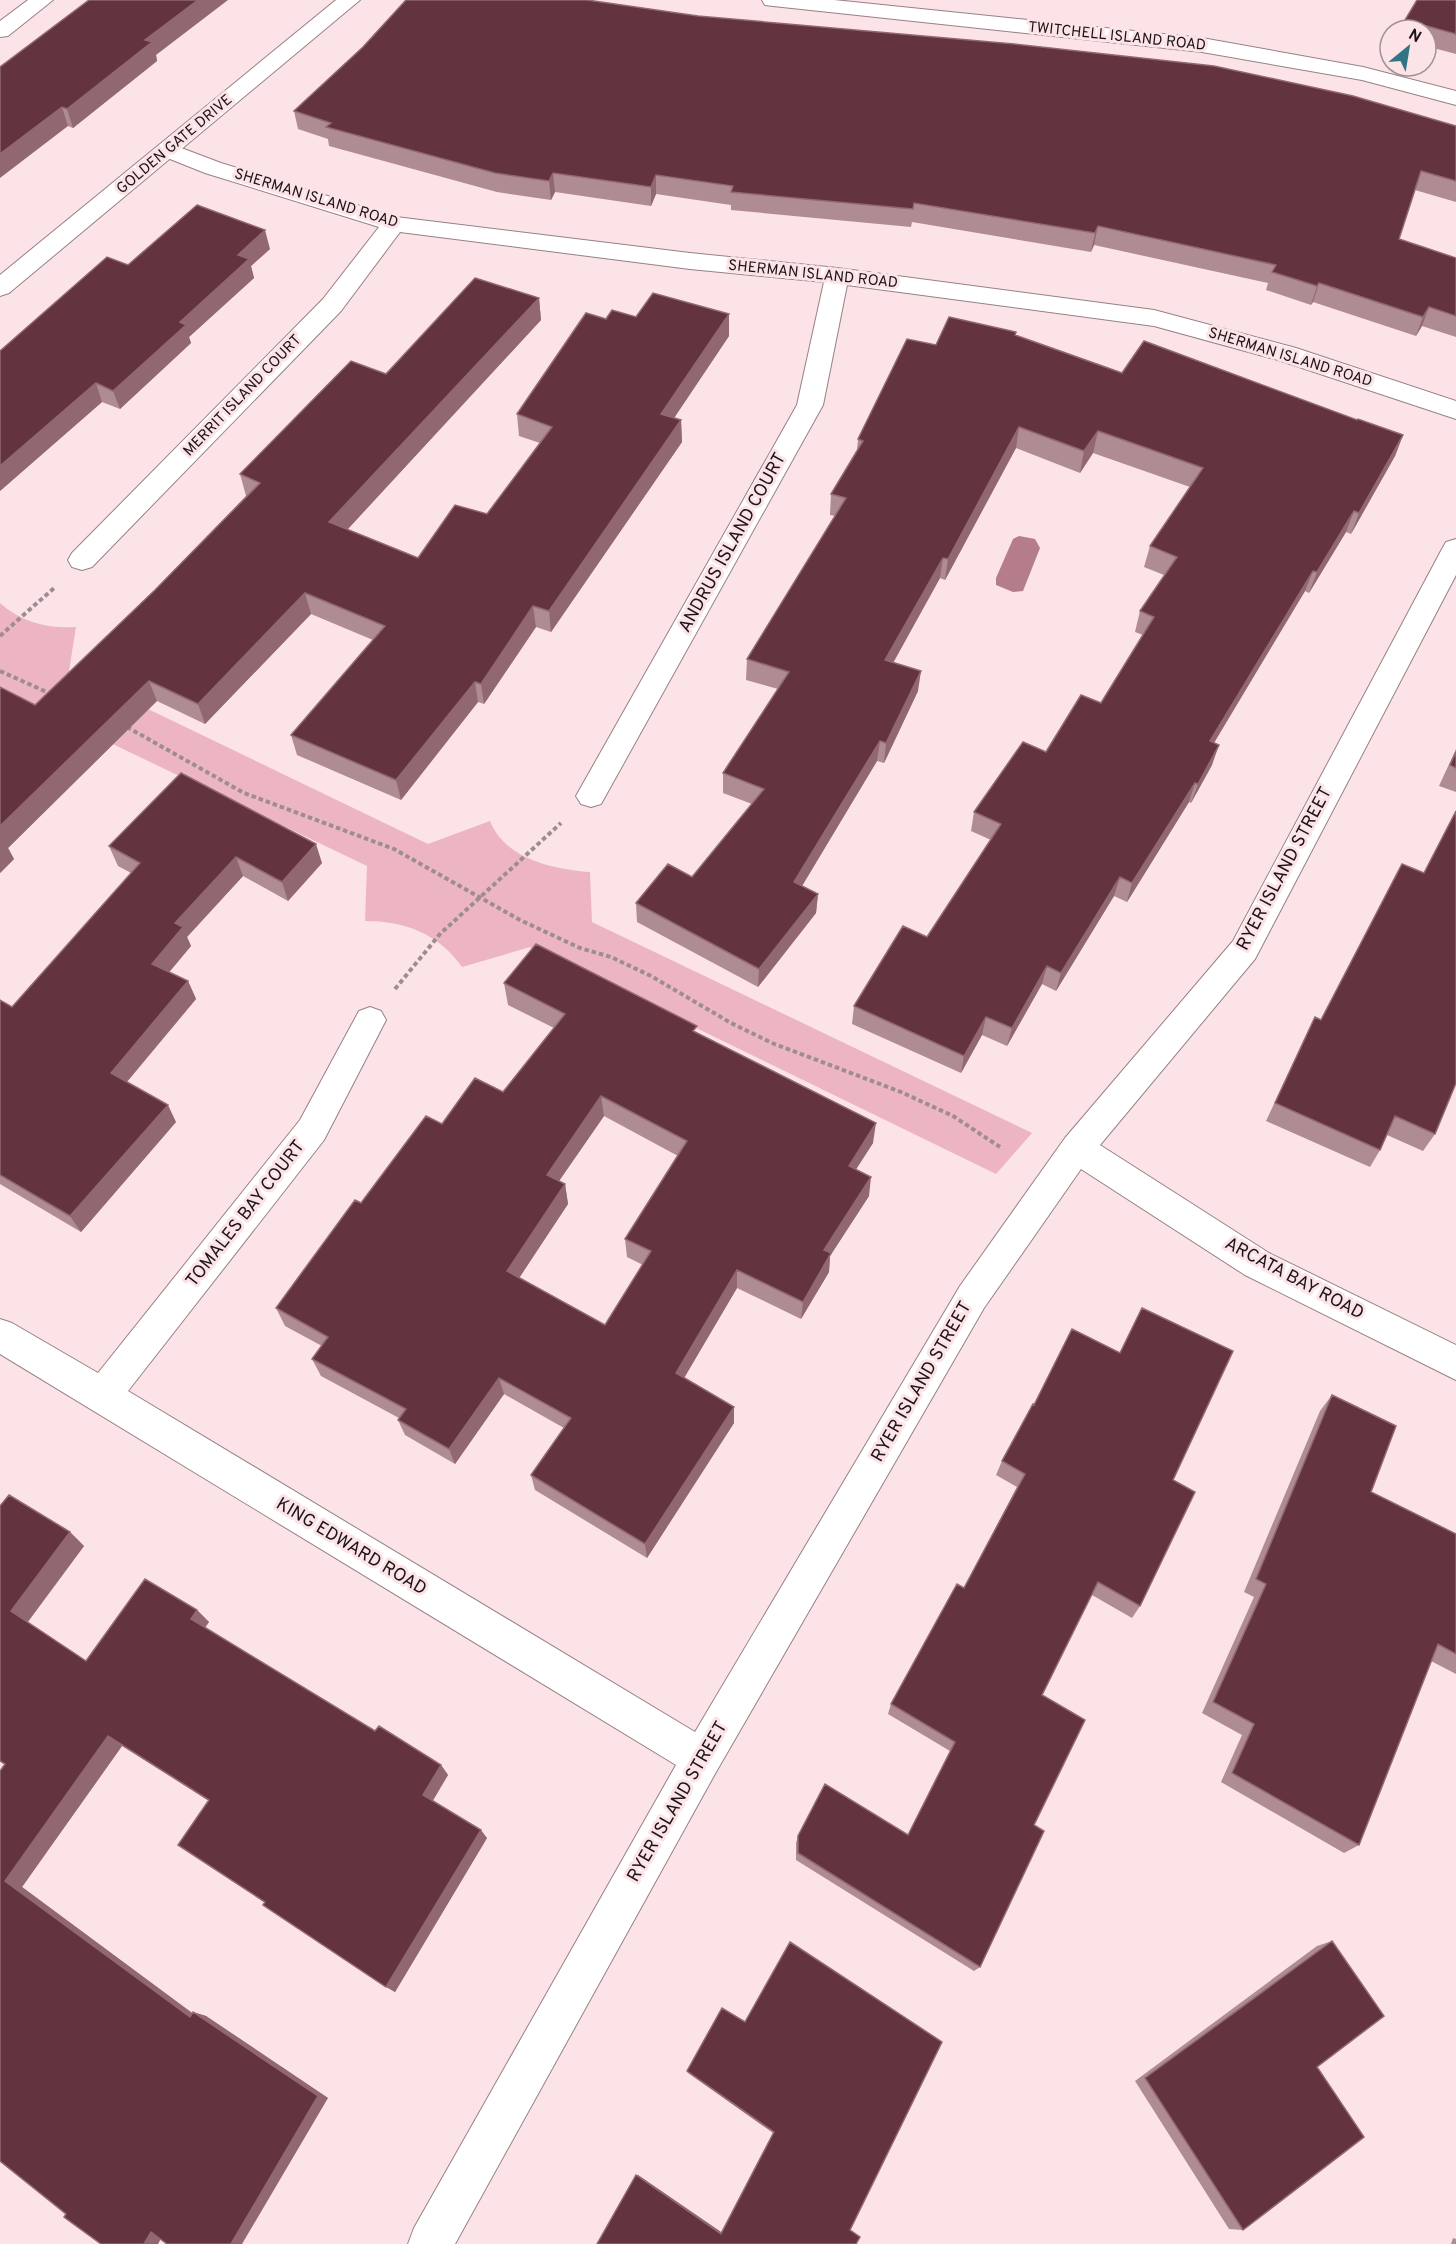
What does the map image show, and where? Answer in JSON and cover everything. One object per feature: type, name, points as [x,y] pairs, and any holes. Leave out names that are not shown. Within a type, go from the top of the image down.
[{"type":"street","points":[[0,31],[42,0]]},
{"type":"street","name":"GOLDEN GATE DRIVE","points":[[0,288],[349,0]]},
{"type":"street","name":"TWITCHELL ISLAND ROAD","points":[[773,0],[1202,45],[1362,74],[1456,98]]},
{"type":"street","name":"SHERMAN ISLAND ROAD","points":[[168,150],[213,168],[394,224],[690,261],[837,276],[1154,318],[1287,354],[1456,410]]},
{"type":"street","name":"MERRIT ISLAND COURT","points":[[82,560],[332,305],[394,224]]},
{"type":"street","name":"ANDRUS ISLAND COURT","points":[[591,796],[810,405],[837,276]]},
{"type":"street","name":"RYER ISLAND STREET","points":[[430,2244],[702,1758],[972,1297],[1077,1148],[1244,950],[1456,549]]},
{"type":"street","name":"TOMALES BAY COURT","points":[[103,1395],[312,1130],[370,1020]]},
{"type":"street","name":"ARCATA BAY ROAD","points":[[1077,1148],[1257,1264],[1456,1363]]},
{"type":"street","name":"KING EDWARD ROAD","points":[[0,1335],[702,1758]]},
{"type":"path","points":[[0,636],[22,619],[82,560]]},
{"type":"path","points":[[0,671],[59,697]]},
{"type":"path","points":[[117,723],[146,736],[186,762],[244,793],[394,849],[479,897],[580,948],[611,957],[651,976],[731,1023],[772,1043],[901,1092],[953,1116],[1000,1147]]},
{"type":"path","points":[[370,1020],[440,934],[591,796]]},
{"type":"shaded area","points":[[1019,536],[1035,539],[1040,548],[1023,591],[1013,592],[996,585],[996,578],[1013,539]]},
{"type":"shaded area","points":[[0,603],[8,610],[35,623],[55,627],[76,627],[69,671],[428,844],[490,821],[497,834],[518,853],[546,865],[590,872],[592,922],[1032,1133],[996,1174],[530,947],[462,967],[443,946],[420,932],[394,924],[365,921],[367,866],[0,690]]},
{"type":"building","points":[[89,0],[198,0],[145,40],[152,42],[67,109],[62,107],[0,154],[0,67]]},
{"type":"building","points":[[406,0],[587,0],[698,16],[1014,44],[1214,66],[1353,96],[1456,126],[1456,181],[1421,171],[1399,239],[1456,258],[1456,316],[1429,307],[1423,317],[1319,283],[1317,286],[1272,272],[1276,265],[1098,226],[1095,233],[914,203],[913,209],[731,192],[733,186],[656,175],[651,187],[553,173],[549,181],[495,173],[326,127],[331,123],[294,111],[363,47]]},
{"type":"building","points":[[1417,0],[1456,0],[1456,34],[1438,29],[1438,18],[1406,18]]},
{"type":"building","points":[[197,205],[265,230],[238,255],[249,259],[180,322],[186,325],[113,391],[96,383],[0,466],[0,351],[107,257],[128,265]]},
{"type":"building","points":[[475,278],[539,298],[329,522],[418,558],[455,505],[487,514],[552,427],[517,414],[586,313],[606,319],[612,310],[636,317],[653,293],[729,314],[661,414],[681,420],[549,611],[533,606],[481,684],[475,682],[396,780],[291,735],[385,626],[305,593],[198,704],[149,681],[0,826],[0,687],[35,705],[155,590],[260,483],[240,474],[351,361],[386,374]]},
{"type":"building","points":[[949,317],[1016,332],[1015,335],[1122,373],[1144,341],[1403,435],[1359,513],[1354,511],[1317,572],[1313,571],[1210,741],[1219,745],[1198,784],[1195,783],[1132,883],[1120,877],[1061,973],[1047,966],[1012,1028],[986,1017],[964,1056],[854,1006],[903,926],[927,937],[1001,824],[974,812],[1023,742],[1046,752],[1081,695],[1101,703],[1154,617],[1140,611],[1177,557],[1150,546],[1203,468],[1098,431],[1084,451],[1019,427],[948,559],[943,558],[885,660],[921,671],[886,743],[880,741],[794,882],[818,894],[759,969],[636,903],[668,864],[692,877],[764,789],[723,773],[789,672],[747,659],[846,498],[831,494],[863,441],[858,439],[907,339],[936,345]]},
{"type":"building","points":[[1456,752],[1456,768],[1450,765]]},
{"type":"building","points":[[181,773],[316,844],[282,882],[236,857],[175,923],[183,927],[152,964],[188,981],[111,1073],[168,1105],[70,1216],[0,1175],[0,1000],[12,1007],[140,863],[109,846]]},
{"type":"building","points":[[1456,811],[1456,1083],[1435,1134],[1395,1116],[1380,1150],[1275,1103],[1315,1017],[1321,1020],[1402,864],[1424,873]]},
{"type":"building","points":[[536,944],[697,1026],[693,1031],[876,1123],[849,1166],[871,1177],[824,1250],[831,1253],[803,1302],[737,1270],[676,1373],[734,1407],[645,1544],[531,1475],[571,1418],[499,1378],[449,1449],[398,1420],[406,1409],[312,1359],[328,1337],[276,1308],[355,1200],[361,1203],[426,1116],[442,1124],[475,1078],[503,1092],[565,1014],[504,983]],"holes":[[[601,1096],[687,1141],[625,1239],[651,1251],[605,1325],[507,1271],[565,1184],[547,1175]]]},
{"type":"building","points":[[1142,1308],[1233,1351],[1173,1480],[1195,1492],[1140,1606],[1098,1582],[1042,1695],[1085,1720],[1034,1825],[1044,1831],[980,1967],[798,1853],[798,1836],[825,1784],[908,1835],[955,1742],[891,1704],[957,1584],[964,1588],[1025,1474],[1002,1461],[1034,1405],[1072,1329],[1120,1353]]},
{"type":"building","points":[[1332,1395],[1396,1426],[1371,1492],[1456,1534],[1456,1654],[1438,1644],[1359,1845],[1232,1773],[1254,1724],[1213,1702],[1266,1584],[1256,1579]]},
{"type":"building","points":[[9,1495],[70,1532],[11,1611],[86,1661],[145,1579],[197,1610],[191,1619],[375,1731],[379,1726],[441,1765],[423,1795],[481,1830],[386,1987],[263,1905],[265,1902],[178,1845],[209,1800],[108,1736],[5,1881],[190,2017],[193,2012],[318,2096],[231,2244],[167,2244],[151,2232],[144,2244],[101,2244],[64,2217],[66,2214],[0,2161],[0,1771],[5,1764],[0,1761],[0,1506]]},
{"type":"building","points":[[1332,1941],[1384,2016],[1317,2067],[1364,2137],[1243,2230],[1145,2078]]},
{"type":"building","points":[[790,1942],[942,2042],[850,2230],[860,2237],[856,2244],[597,2244],[636,2175],[721,2234],[774,2132],[687,2071],[722,2008],[745,2022]]}]
